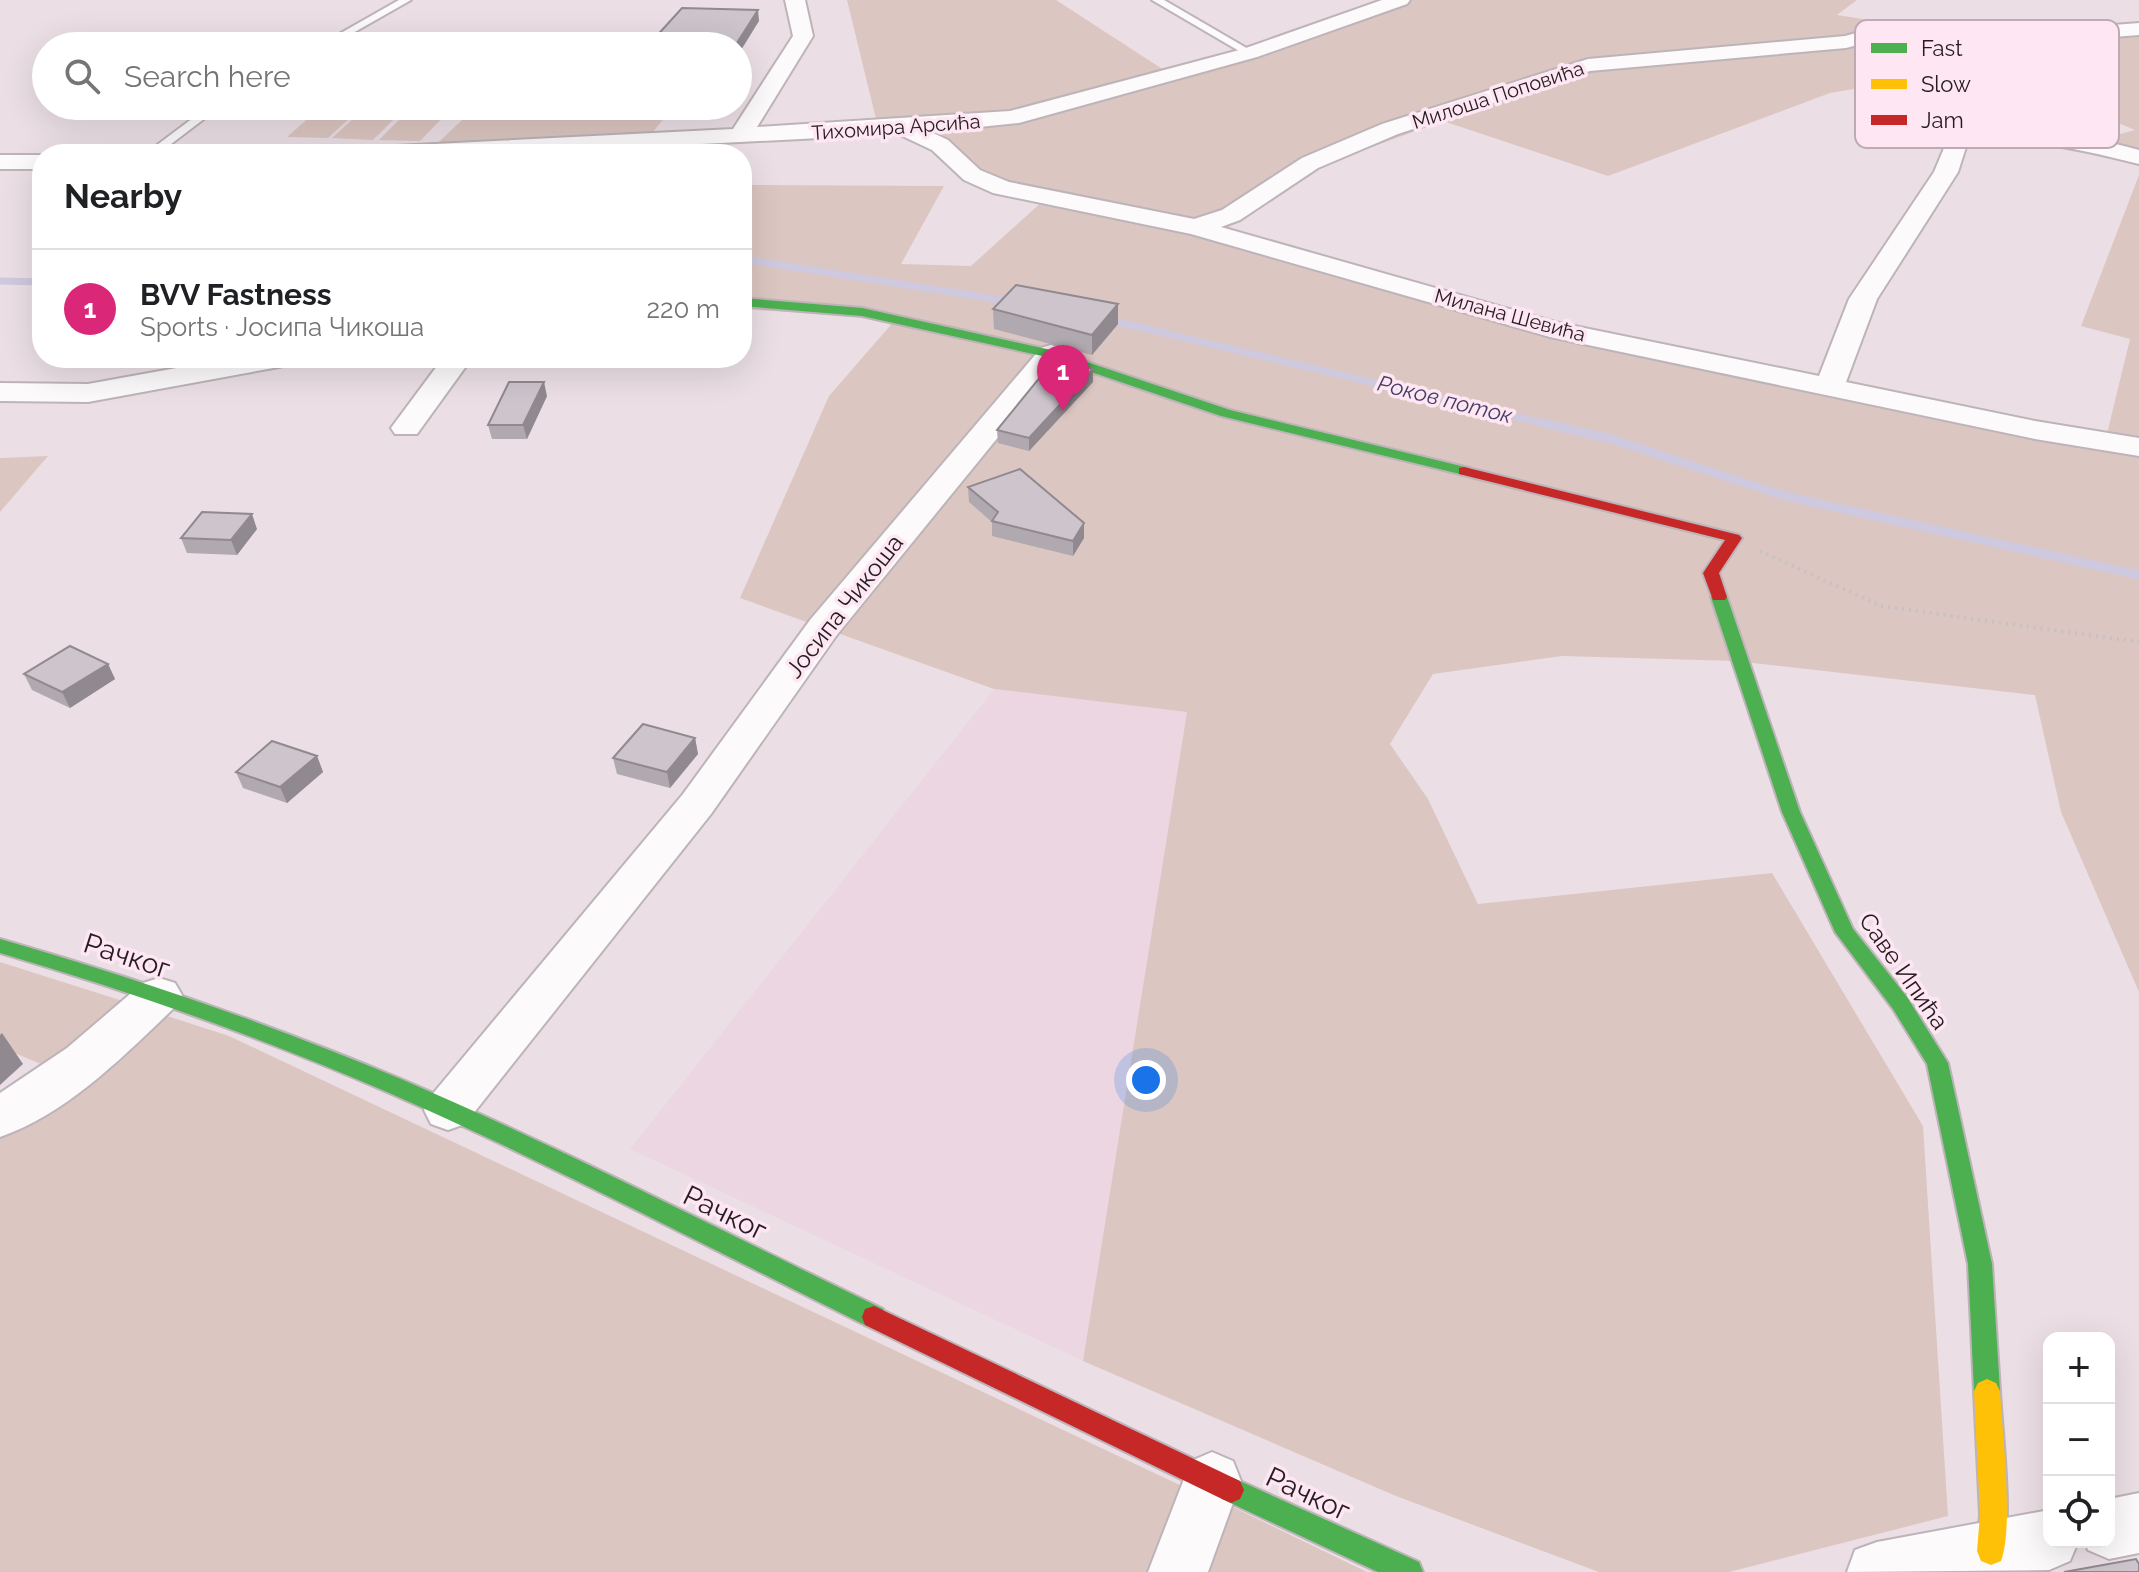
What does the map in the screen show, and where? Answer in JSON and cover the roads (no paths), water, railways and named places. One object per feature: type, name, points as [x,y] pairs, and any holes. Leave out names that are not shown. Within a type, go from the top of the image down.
[{"type":"street","points":[[752,117],[803,36],[795,0]]},
{"type":"street","name":"Тихомира Арсића","points":[[578,144],[902,127],[1011,118],[1250,53],[1400,0]]},
{"type":"street","name":"Милоша Поповића","points":[[2119,31],[2139,29]]},
{"type":"street","name":"Милоша Поповића","points":[[1195,227],[1231,215],[1310,163],[1390,129],[1588,65],[1855,40]]},
{"type":"street","points":[[740,136],[750,120]]},
{"type":"street","points":[[902,127],[940,145],[972,175],[1002,188],[1195,227]]},
{"type":"street","points":[[1830,385],[1863,299],[1946,172],[1955,148]]},
{"type":"street","points":[[2104,148],[2139,157]]},
{"type":"street","points":[[0,162],[32,162]]},
{"type":"street","name":"Милана Шевића","points":[[1195,227],[1550,329],[2035,430],[2139,447]]},
{"type":"street","points":[[752,303],[862,312],[1051,354]]},
{"type":"street","name":"Саве Ипића","points":[[1051,354],[1226,413],[1734,538],[1711,573],[1791,812],[1845,932],[1900,1003],[1937,1063],[1980,1264],[1993,1515],[1991,1551]]},
{"type":"street","name":"Јосипа Чикоша","points":[[448,1110],[697,804],[823,628],[1051,354]]},
{"type":"street","points":[[0,392],[88,393],[224,368]]},
{"type":"street","points":[[406,428],[451,368]]},
{"type":"street","name":"Рачког","points":[[0,946],[159,995],[260,1032],[448,1110],[1212,1481],[1409,1572]]},
{"type":"street","points":[[0,1117],[43,1093],[123,1029],[159,995]]},
{"type":"street","points":[[1178,1572],[1212,1481]]},
{"type":"street","points":[[2115,1528],[2139,1523]]},
{"type":"street","points":[[1877,1572],[2043,1541]]},
{"type":"lane","points":[[348,32],[406,0]]},
{"type":"lane","points":[[1157,0],[1250,53]]},
{"type":"lane","points":[[165,144],[197,120]]},
{"type":"waterway","name":"Роков поток","points":[[752,261],[1014,302]]},
{"type":"waterway","name":"Роков поток","points":[[0,281],[32,282]]},
{"type":"waterway","name":"Роков поток","points":[[1105,319],[1552,425]]},
{"type":"waterway","name":"Роков поток","points":[[1543,423],[1611,439],[1785,496],[2139,575]]},
{"type":"place","name":"BVV Fastness","points":[[1063,411]]}]
